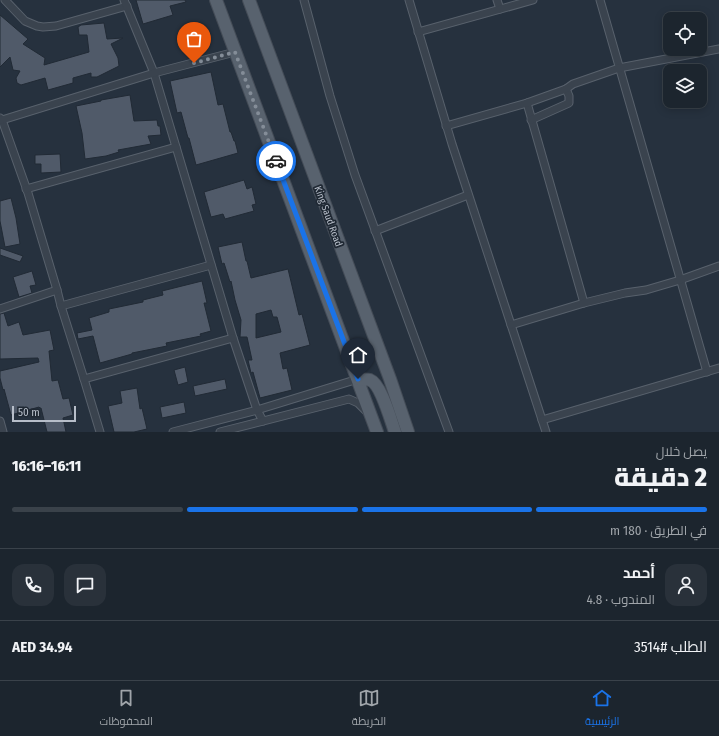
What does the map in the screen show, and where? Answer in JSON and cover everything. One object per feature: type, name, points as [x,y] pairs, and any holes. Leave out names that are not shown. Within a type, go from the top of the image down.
[{"type":"main road","points":[[216,0],[377,432]]},
{"type":"main road","name":"King Saud Road","points":[[249,0],[408,432]]},
{"type":"main road","points":[[358,379],[370,380],[376,385],[381,393],[395,432]]},
{"type":"street","points":[[5,0],[26,21],[43,27],[56,26],[125,3],[154,73],[233,338],[256,410],[263,421]]},
{"type":"street","points":[[304,0],[332,103],[355,175],[449,432]]},
{"type":"street","points":[[409,0],[446,126],[546,432]]},
{"type":"street","points":[[498,0],[500,9]]},
{"type":"street","points":[[418,32],[533,0]]},
{"type":"street","points":[[600,0],[707,372]]},
{"type":"street","points":[[446,126],[527,103],[566,89],[573,84],[619,68],[718,51]]},
{"type":"street","points":[[100,432],[26,189],[1,119],[154,73],[235,52]]},
{"type":"street","points":[[531,120],[569,103],[569,96],[566,89]]},
{"type":"street","points":[[527,103],[584,303]]},
{"type":"street","points":[[26,189],[176,147]]},
{"type":"street","points":[[375,231],[468,195]]},
{"type":"street","points":[[61,306],[211,265]]},
{"type":"street","points":[[511,325],[584,303],[625,293],[646,290],[719,266]]},
{"type":"street","points":[[0,309],[57,290]]},
{"type":"street","points":[[84,379],[233,338]]},
{"type":"street","points":[[542,420],[719,368]]},
{"type":"street","points":[[173,432],[256,410],[358,379]]},
{"type":"street","points":[[220,432],[349,398],[358,403],[372,417]]},
{"type":"street","points":[[0,420],[4,432]]},
{"type":"building","points":[[136,0],[185,0],[186,2],[170,6],[173,15],[143,24]]},
{"type":"building","points":[[0,15],[28,39],[23,44],[45,58],[44,65],[89,52],[87,35],[79,35],[78,27],[81,25],[104,23],[107,39],[123,38],[111,44],[118,58],[119,66],[97,77],[91,77],[91,73],[73,78],[73,83],[48,90],[45,78],[21,85],[17,83],[16,78],[20,71],[13,70],[10,57],[0,67]]},
{"type":"building","points":[[211,72],[218,105],[223,104],[230,132],[235,141],[238,153],[196,165],[181,112],[177,113],[170,81]]},
{"type":"building","points":[[130,95],[134,121],[157,120],[158,126],[160,126],[161,135],[148,136],[151,144],[118,150],[119,152],[106,156],[85,159],[82,133],[76,106]]},
{"type":"building","points":[[60,154],[61,172],[41,173],[41,164],[35,164],[35,155]]},
{"type":"building","points":[[244,180],[247,189],[252,187],[256,204],[252,205],[254,211],[225,219],[223,214],[211,217],[204,192]]},
{"type":"building","points":[[11,198],[20,244],[5,247],[0,221],[0,201]]},
{"type":"building","points":[[242,242],[251,278],[288,269],[299,315],[302,314],[310,345],[280,353],[283,369],[287,368],[292,390],[260,398],[248,360],[252,360],[247,337],[240,337],[241,320],[231,281],[230,282],[224,263],[222,264],[218,247]],"holes":[[[271,310],[273,317],[277,317],[281,332],[256,338],[256,314]]]},
{"type":"building","points":[[0,248],[23,256],[20,262],[0,255]]},
{"type":"building","points":[[32,271],[36,285],[30,286],[32,293],[19,297],[13,277]]},
{"type":"building","points":[[202,281],[207,303],[204,303],[211,331],[200,334],[201,336],[166,343],[167,346],[132,353],[100,363],[93,336],[78,339],[77,333],[92,330],[89,318],[109,312],[109,309],[143,302],[143,300],[163,295],[162,291]]},
{"type":"building","points":[[4,313],[8,326],[19,322],[23,335],[50,330],[54,350],[49,351],[52,381],[58,380],[63,399],[69,398],[73,415],[63,418],[66,432],[47,432],[41,408],[39,407],[11,415],[0,378],[0,371],[39,362],[38,358],[0,359],[0,314]]},
{"type":"building","points":[[185,367],[188,382],[178,385],[174,370]]},
{"type":"building","points":[[225,379],[227,389],[195,396],[193,386]]},
{"type":"building","points":[[137,388],[140,409],[142,408],[147,429],[134,432],[114,432],[108,406],[122,403],[120,391]]},
{"type":"building","points":[[184,402],[186,413],[162,418],[160,407]]},
{"type":"way so far","points":[[194,63],[235,52],[276,161]]},
{"type":"route","points":[[276,161],[332,314],[358,379]]}]
